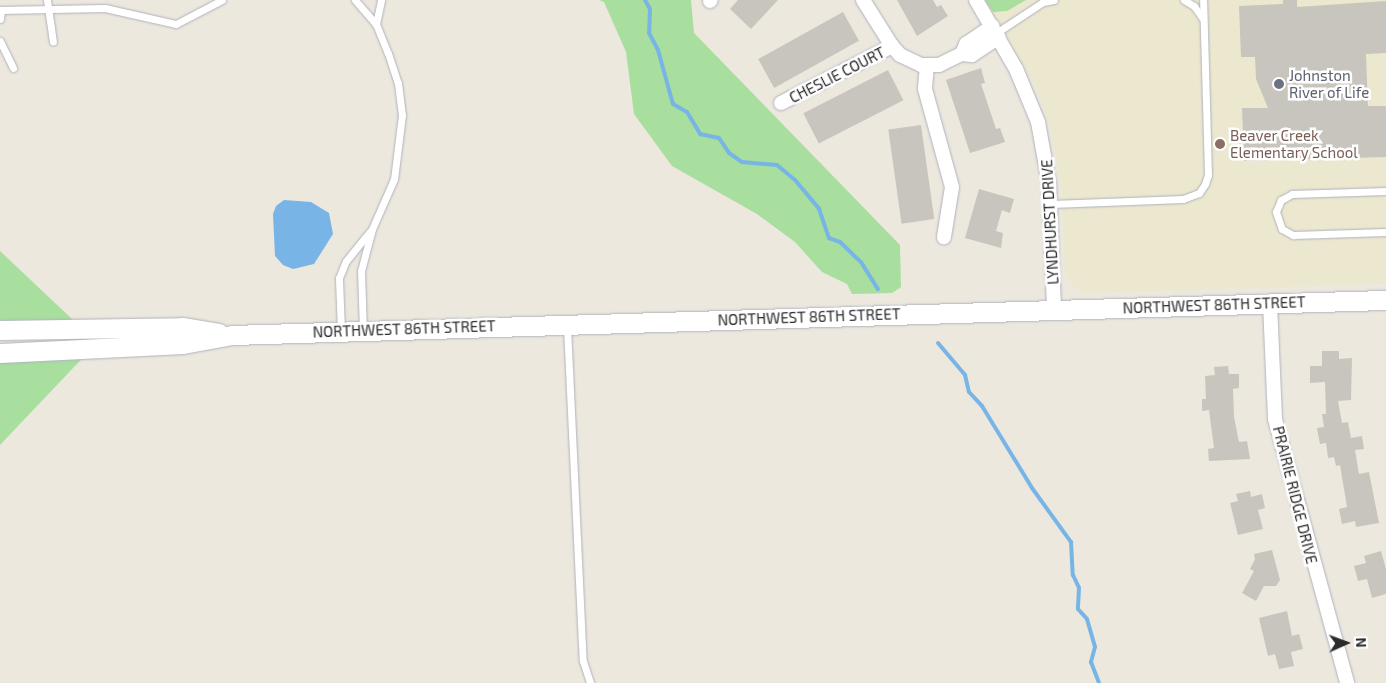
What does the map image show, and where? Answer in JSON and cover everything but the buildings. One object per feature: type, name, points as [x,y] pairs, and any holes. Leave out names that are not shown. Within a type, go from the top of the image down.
[{"type":"main road","name":"NORTHWEST 86TH STREET","points":[[0,353],[183,344],[232,335],[1386,300]]},
{"type":"main road","name":"NORTHWEST 86TH STREET","points":[[0,330],[182,327],[232,335]]},
{"type":"street","points":[[863,0],[892,46],[910,61],[927,65],[939,65],[962,54],[966,44],[996,32]]},
{"type":"street","name":"LYNDHURST DRIVE","points":[[976,0],[1016,69],[1038,122],[1045,150],[1051,204],[1054,310]]},
{"type":"street","name":"CHESLIE COURT","points":[[781,104],[892,46]]},
{"type":"street","points":[[927,65],[925,88],[950,169],[952,187],[944,236]]},
{"type":"street","name":"PRAIRIE RIDGE DRIVE","points":[[1270,304],[1275,419],[1346,683]]},
{"type":"lane","points":[[47,0],[53,42]]},
{"type":"lane","points":[[0,19],[1,10],[105,8],[176,24],[222,0]]},
{"type":"lane","points":[[355,0],[376,24],[398,83],[402,115],[394,178],[372,229],[361,271],[363,331]]},
{"type":"lane","points":[[376,24],[381,0]]},
{"type":"lane","points":[[996,32],[1044,2],[1054,0]]},
{"type":"lane","points":[[1184,0],[1194,6],[1203,19]]},
{"type":"lane","points":[[1051,204],[1183,198],[1199,193],[1208,175],[1203,0]]},
{"type":"lane","points":[[0,41],[13,68]]},
{"type":"lane","points":[[1386,191],[1292,194],[1281,200],[1276,212],[1282,229],[1293,235],[1386,232]]},
{"type":"lane","points":[[341,332],[339,278],[346,261],[372,229]]},
{"type":"lane","points":[[567,324],[584,661],[590,683]]},
{"type":"shaded area","name":"Beaver Creek Elementary School","points":[[985,0],[1386,0],[1386,284],[1086,293],[1076,289],[1065,275],[1061,184],[1051,131],[1035,85]]},
{"type":"green space","points":[[599,0],[691,0],[694,33],[900,245],[901,287],[892,293],[852,294],[847,284],[822,272],[795,242],[757,214],[672,166],[634,114],[626,52],[604,2]]},
{"type":"green space","points":[[985,0],[1026,0],[1007,11],[993,12]]},
{"type":"green space","points":[[0,251],[73,320],[0,323]]},
{"type":"green space","points":[[82,359],[74,367],[0,445],[0,361]]},
{"type":"water","points":[[284,200],[311,202],[329,213],[333,234],[314,264],[293,269],[283,265],[275,256],[273,214],[276,206]]},
{"type":"waterway","points":[[645,0],[650,9],[649,33],[658,50],[673,104],[687,112],[700,134],[719,138],[729,153],[742,162],[777,165],[795,180],[819,209],[829,238],[840,242],[861,262],[878,289]]},
{"type":"waterway","points":[[938,343],[965,375],[969,392],[982,406],[1032,488],[1071,542],[1073,575],[1079,588],[1078,609],[1087,619],[1095,647],[1091,662],[1099,683]]},
{"type":"place","name":"Johnston River of Life","points":[[1279,84]]},
{"type":"place","name":"Beaver Creek Elementary School","points":[[1220,144]]}]
